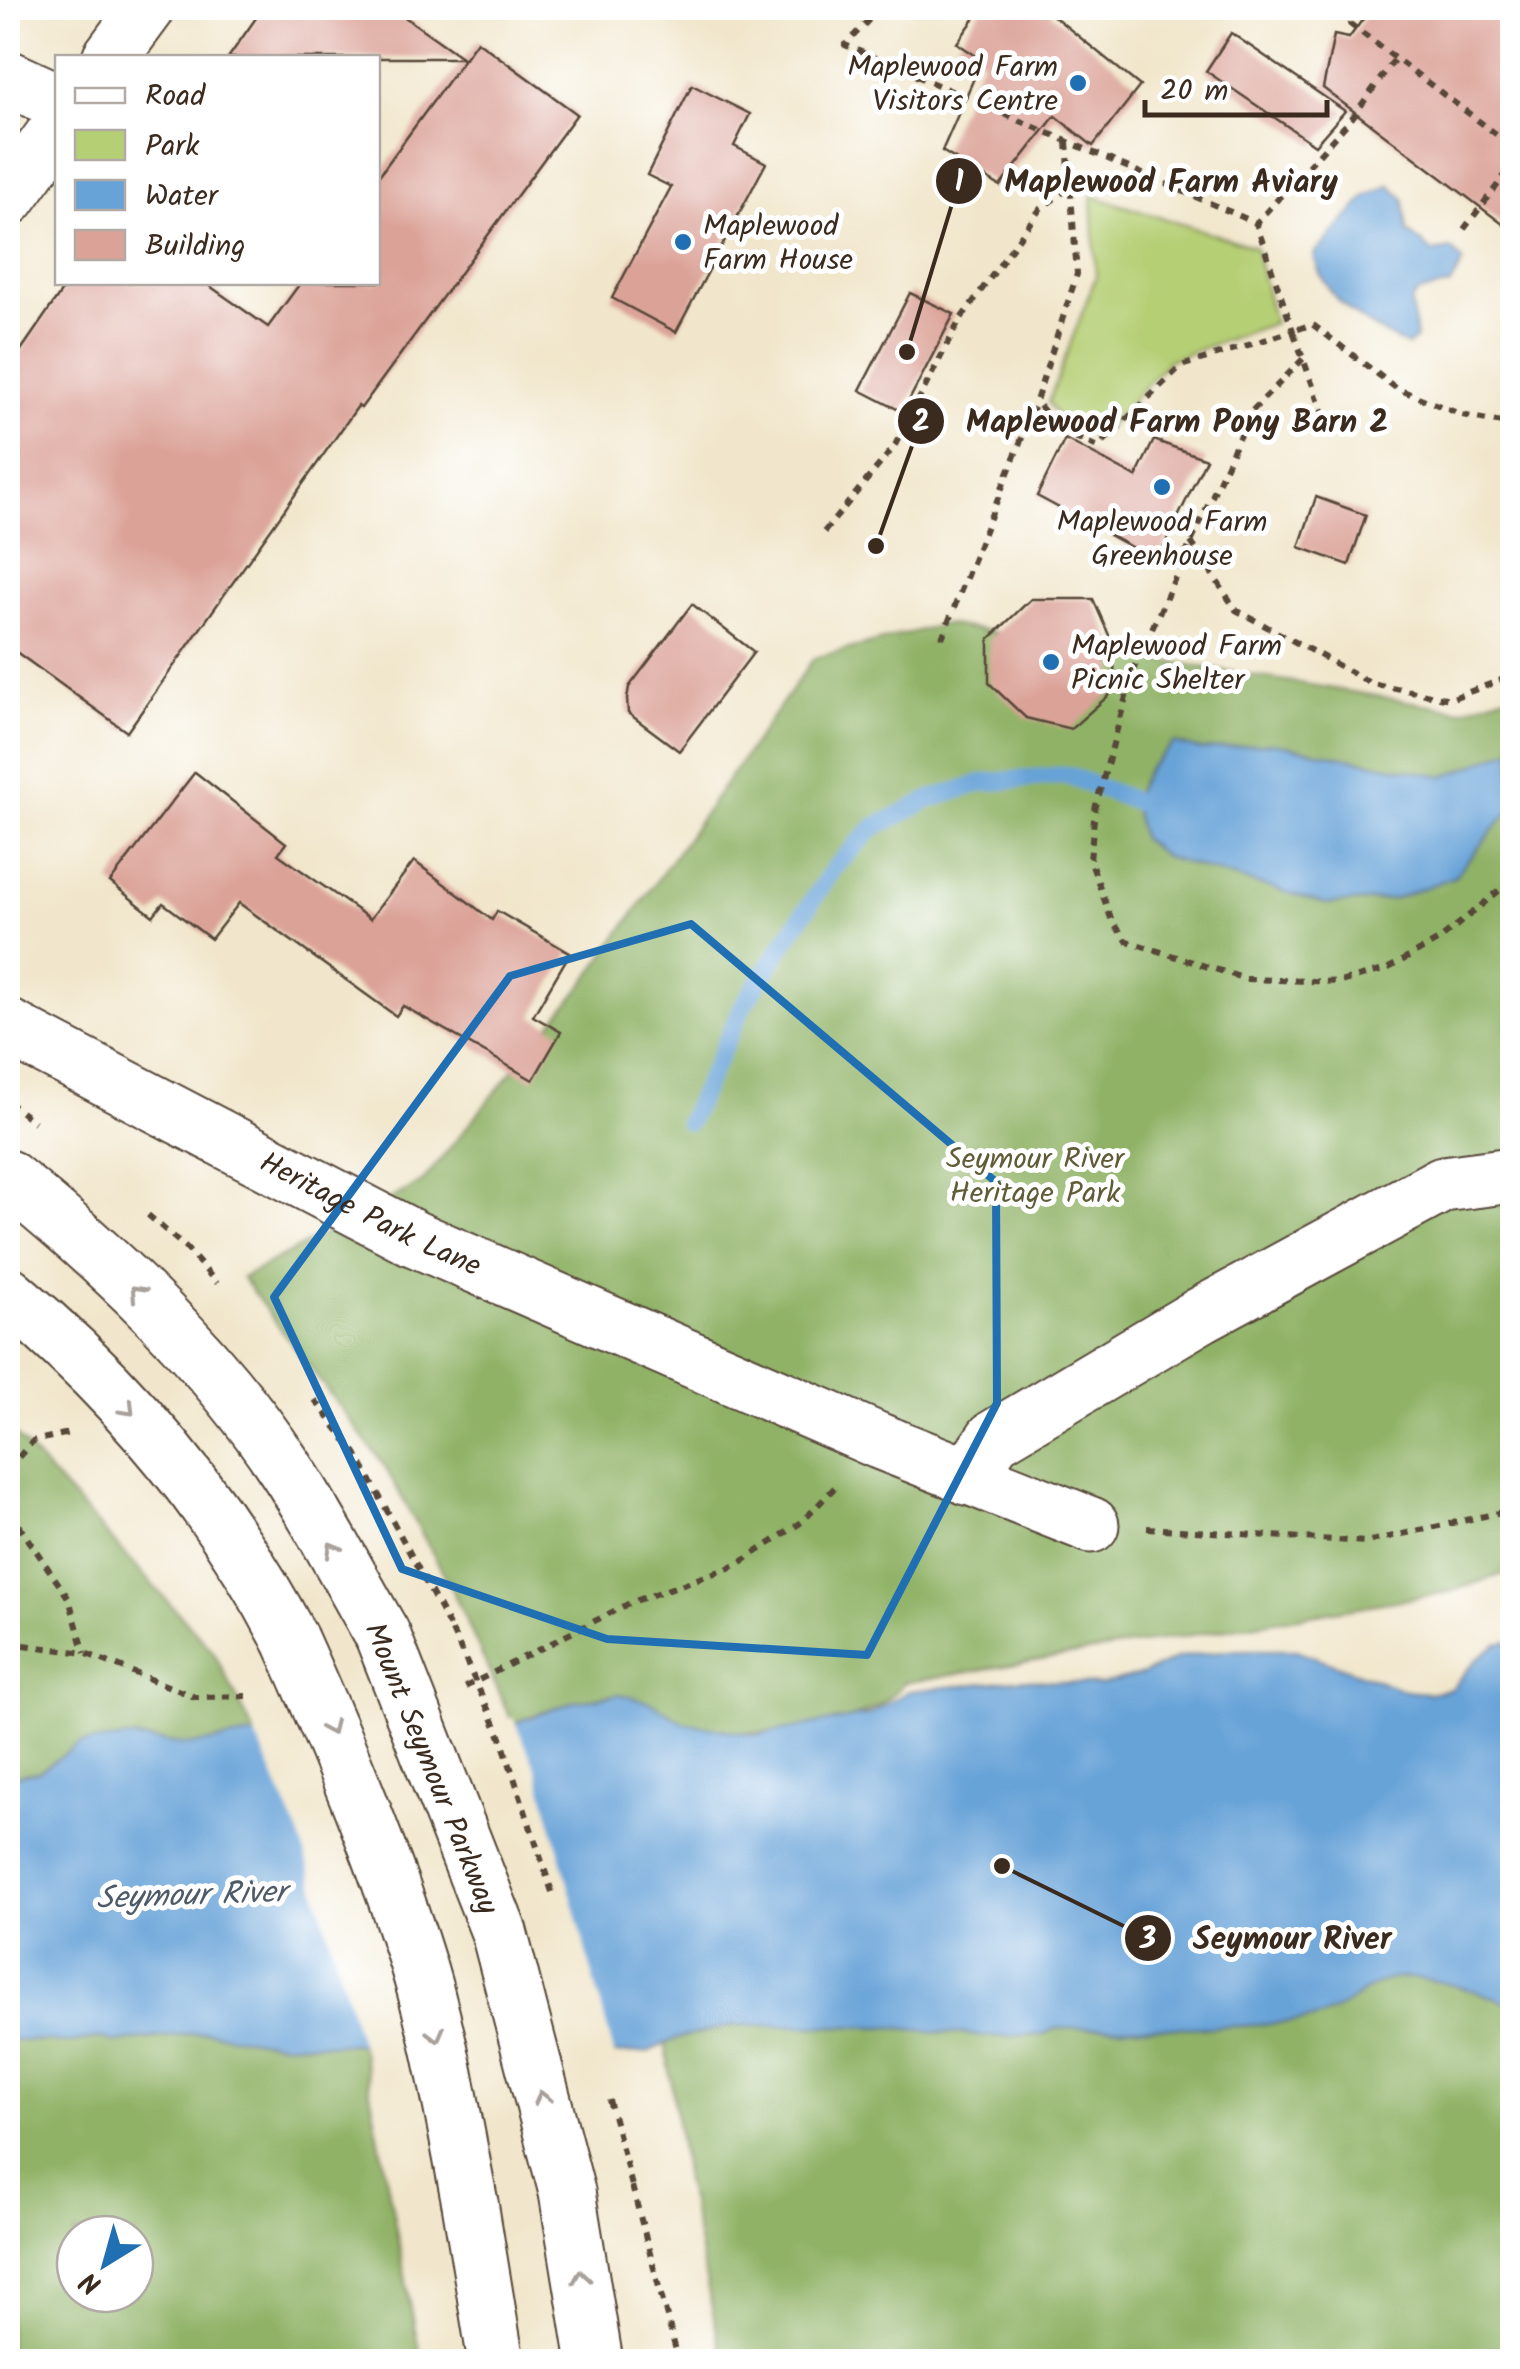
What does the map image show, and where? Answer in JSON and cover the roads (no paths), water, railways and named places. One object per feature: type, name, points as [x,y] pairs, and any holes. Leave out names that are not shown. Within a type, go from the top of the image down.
[{"type":"main road","points":[[112,55],[147,8]]},
{"type":"main road","points":[[8,78],[55,99]]},
{"type":"main road","points":[[8,198],[55,133]]},
{"type":"main road","name":"Heritage Park Lane","points":[[8,1026],[413,1238],[879,1441],[1091,1525]]},
{"type":"main road","points":[[967,1477],[994,1438],[1202,1315],[1443,1184],[1512,1176]]},
{"type":"main road","name":"Mount Seymour Parkway","points":[[8,1178],[104,1256],[206,1364],[285,1467],[382,1634],[499,1932],[567,2192],[595,2362]]},
{"type":"main road","points":[[8,1294],[51,1330],[155,1440],[218,1516],[290,1639],[351,1773],[412,1946],[444,2068],[496,2362]]},
{"type":"water","points":[[1390,185],[1404,199],[1407,231],[1433,252],[1451,249],[1463,261],[1451,285],[1418,293],[1411,301],[1416,339],[1407,346],[1337,299],[1319,272],[1314,255],[1366,197]]},
{"type":"water","points":[[1174,743],[1201,750],[1273,743],[1444,777],[1512,749],[1512,808],[1454,877],[1394,899],[1326,904],[1165,857],[1142,839],[1132,800],[1147,770]]},
{"type":"water","points":[[1512,1641],[1512,2003],[1446,1983],[1409,1978],[1379,1983],[1327,2014],[1274,2024],[1054,2029],[1044,2034],[994,2037],[887,2027],[734,2025],[675,2039],[648,2052],[549,2059],[361,2044],[279,2043],[206,2032],[116,2042],[102,2038],[71,2043],[8,2039],[8,1777],[38,1772],[81,1743],[129,1738],[191,1745],[247,1736],[513,1724],[573,1702],[620,1694],[652,1703],[683,1722],[755,1735],[868,1715],[909,1691],[1023,1679],[1100,1685],[1143,1674],[1180,1657],[1229,1650],[1297,1650],[1406,1691],[1428,1693],[1451,1689],[1478,1658],[1497,1644]]},
{"type":"waterway","points":[[688,1122],[744,1004],[834,868],[873,828],[931,799],[981,783],[1067,775],[1152,808]]},
{"type":"place","name":"Maplewood Farm Visitors Centre","points":[[1078,83]]},
{"type":"place","name":"Maplewood Farm House","points":[[683,242]]},
{"type":"place","name":"Maplewood Farm Aviary","points":[[907,352]]},
{"type":"place","name":"Maplewood Farm Greenhouse","points":[[1162,487]]},
{"type":"place","name":"Maplewood Farm Pony Barn 2","points":[[876,546]]},
{"type":"place","name":"Maplewood Farm Picnic Shelter","points":[[1051,662]]},
{"type":"place","name":"Seymour River","points":[[1002,1866]]},
{"type":"park label","name":"Seymour River Heritage Park","points":[[1035,1175]]}]
